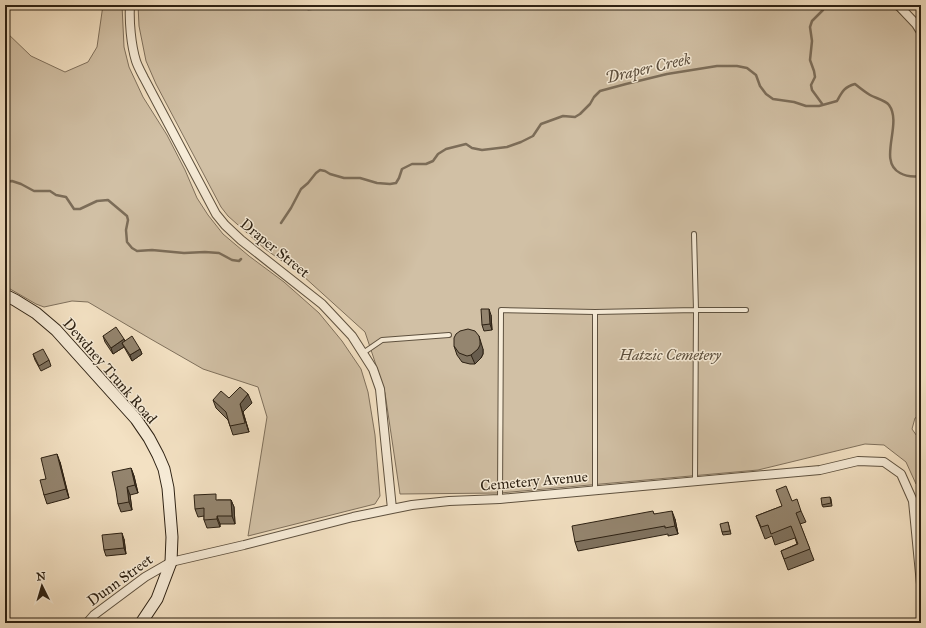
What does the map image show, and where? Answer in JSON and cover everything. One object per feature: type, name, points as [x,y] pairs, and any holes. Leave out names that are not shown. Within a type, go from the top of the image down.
[{"type":"main road","name":"Dewdney Trunk Road","points":[[5,295],[36,313],[56,330],[136,419],[149,438],[164,469],[168,488],[172,536],[171,562],[157,599],[141,623]]},
{"type":"street","name":"Draper Street","points":[[130,5],[131,34],[136,62],[216,214],[240,240],[322,304],[352,336],[373,369],[380,389],[392,509]]},
{"type":"street","points":[[898,5],[916,24],[921,32]]},
{"type":"street","name":"Cemetery Avenue","points":[[171,562],[353,517],[412,505],[449,501],[500,499],[820,470],[858,461],[884,462],[901,474],[913,501],[921,584]]},
{"type":"street","name":"Dunn Street","points":[[87,623],[94,615],[145,577],[171,562]]},
{"type":"lane","points":[[694,234],[696,310],[695,481]]},
{"type":"lane","points":[[500,499],[501,310],[595,312],[746,310]]},
{"type":"lane","points":[[595,312],[595,490]]},
{"type":"lane","points":[[363,354],[382,340],[449,335]]},
{"type":"green space","points":[[103,5],[122,5],[124,47],[129,67],[143,97],[167,135],[185,170],[197,198],[208,215],[223,234],[249,256],[284,282],[319,313],[342,341],[361,369],[368,392],[375,435],[380,496],[375,504],[248,536],[267,417],[258,387],[203,369],[88,302],[72,301],[44,307],[5,286],[5,31],[31,56],[65,72],[88,62],[97,47]]},
{"type":"green space","name":"Hatzic Cemetery","points":[[138,5],[300,5],[308,10],[355,5],[449,7],[466,5],[889,5],[913,26],[921,41],[921,415],[915,418],[912,429],[921,442],[921,483],[916,484],[906,462],[884,445],[865,444],[758,470],[500,493],[400,494],[385,393],[365,332],[302,275],[265,249],[228,216],[221,207],[156,84],[146,61],[139,26]]},
{"type":"building","points":[[481,309],[489,309],[490,324],[482,325]]},
{"type":"building","points":[[116,327],[124,339],[111,348],[103,336]]},
{"type":"building","points":[[468,329],[475,331],[479,336],[480,345],[471,355],[467,356],[459,353],[454,346],[454,338],[460,331]]},
{"type":"building","points":[[132,336],[140,349],[130,355],[122,343]]},
{"type":"building","points":[[43,349],[49,360],[39,366],[33,354]]},
{"type":"building","points":[[240,387],[248,394],[240,404],[245,423],[230,426],[226,412],[213,400],[221,391],[229,398]]},
{"type":"building","points":[[57,454],[66,489],[44,495],[40,480],[46,479],[41,458]]},
{"type":"building","points":[[131,468],[135,485],[127,487],[129,502],[118,504],[112,472]]},
{"type":"building","points":[[786,486],[792,501],[797,499],[801,511],[796,513],[810,549],[784,559],[781,551],[798,544],[791,526],[771,534],[768,525],[761,527],[756,516],[782,506],[776,490]]},
{"type":"building","points":[[216,494],[216,500],[231,500],[232,516],[217,516],[217,519],[204,520],[204,508],[195,509],[194,495]]},
{"type":"building","points":[[830,497],[831,503],[822,505],[821,498]]},
{"type":"building","points":[[653,511],[654,514],[672,511],[675,526],[665,528],[665,526],[575,542],[572,526]]},
{"type":"building","points":[[728,522],[730,531],[722,532],[720,524]]},
{"type":"building","points":[[122,533],[124,548],[104,550],[102,535]]},
{"type":"waterway","points":[[823,5],[823,10],[812,21],[810,27],[812,41],[810,60],[815,77],[811,85],[812,90],[823,105]]},
{"type":"waterway","name":"Draper Creek","points":[[281,223],[301,189],[320,170],[344,178],[360,178],[377,183],[396,183],[402,169],[412,164],[426,164],[433,161],[438,154],[446,149],[466,144],[472,148],[482,150],[507,147],[521,142],[533,136],[541,124],[563,116],[575,117],[580,114],[600,91],[667,74],[717,66],[737,66],[747,68],[756,75],[760,86],[766,94],[773,99],[794,102],[806,106],[819,106],[837,101],[844,90],[855,84],[870,95],[887,103],[893,113],[890,151],[893,167],[905,175],[913,177],[921,176]]},
{"type":"waterway","name":"Draper Creek","points":[[5,182],[12,181],[34,191],[50,191],[56,195],[66,197],[74,209],[80,209],[97,201],[108,200],[127,216],[127,242],[137,251],[152,250],[184,253],[219,253],[232,260],[239,261],[241,259]]}]
